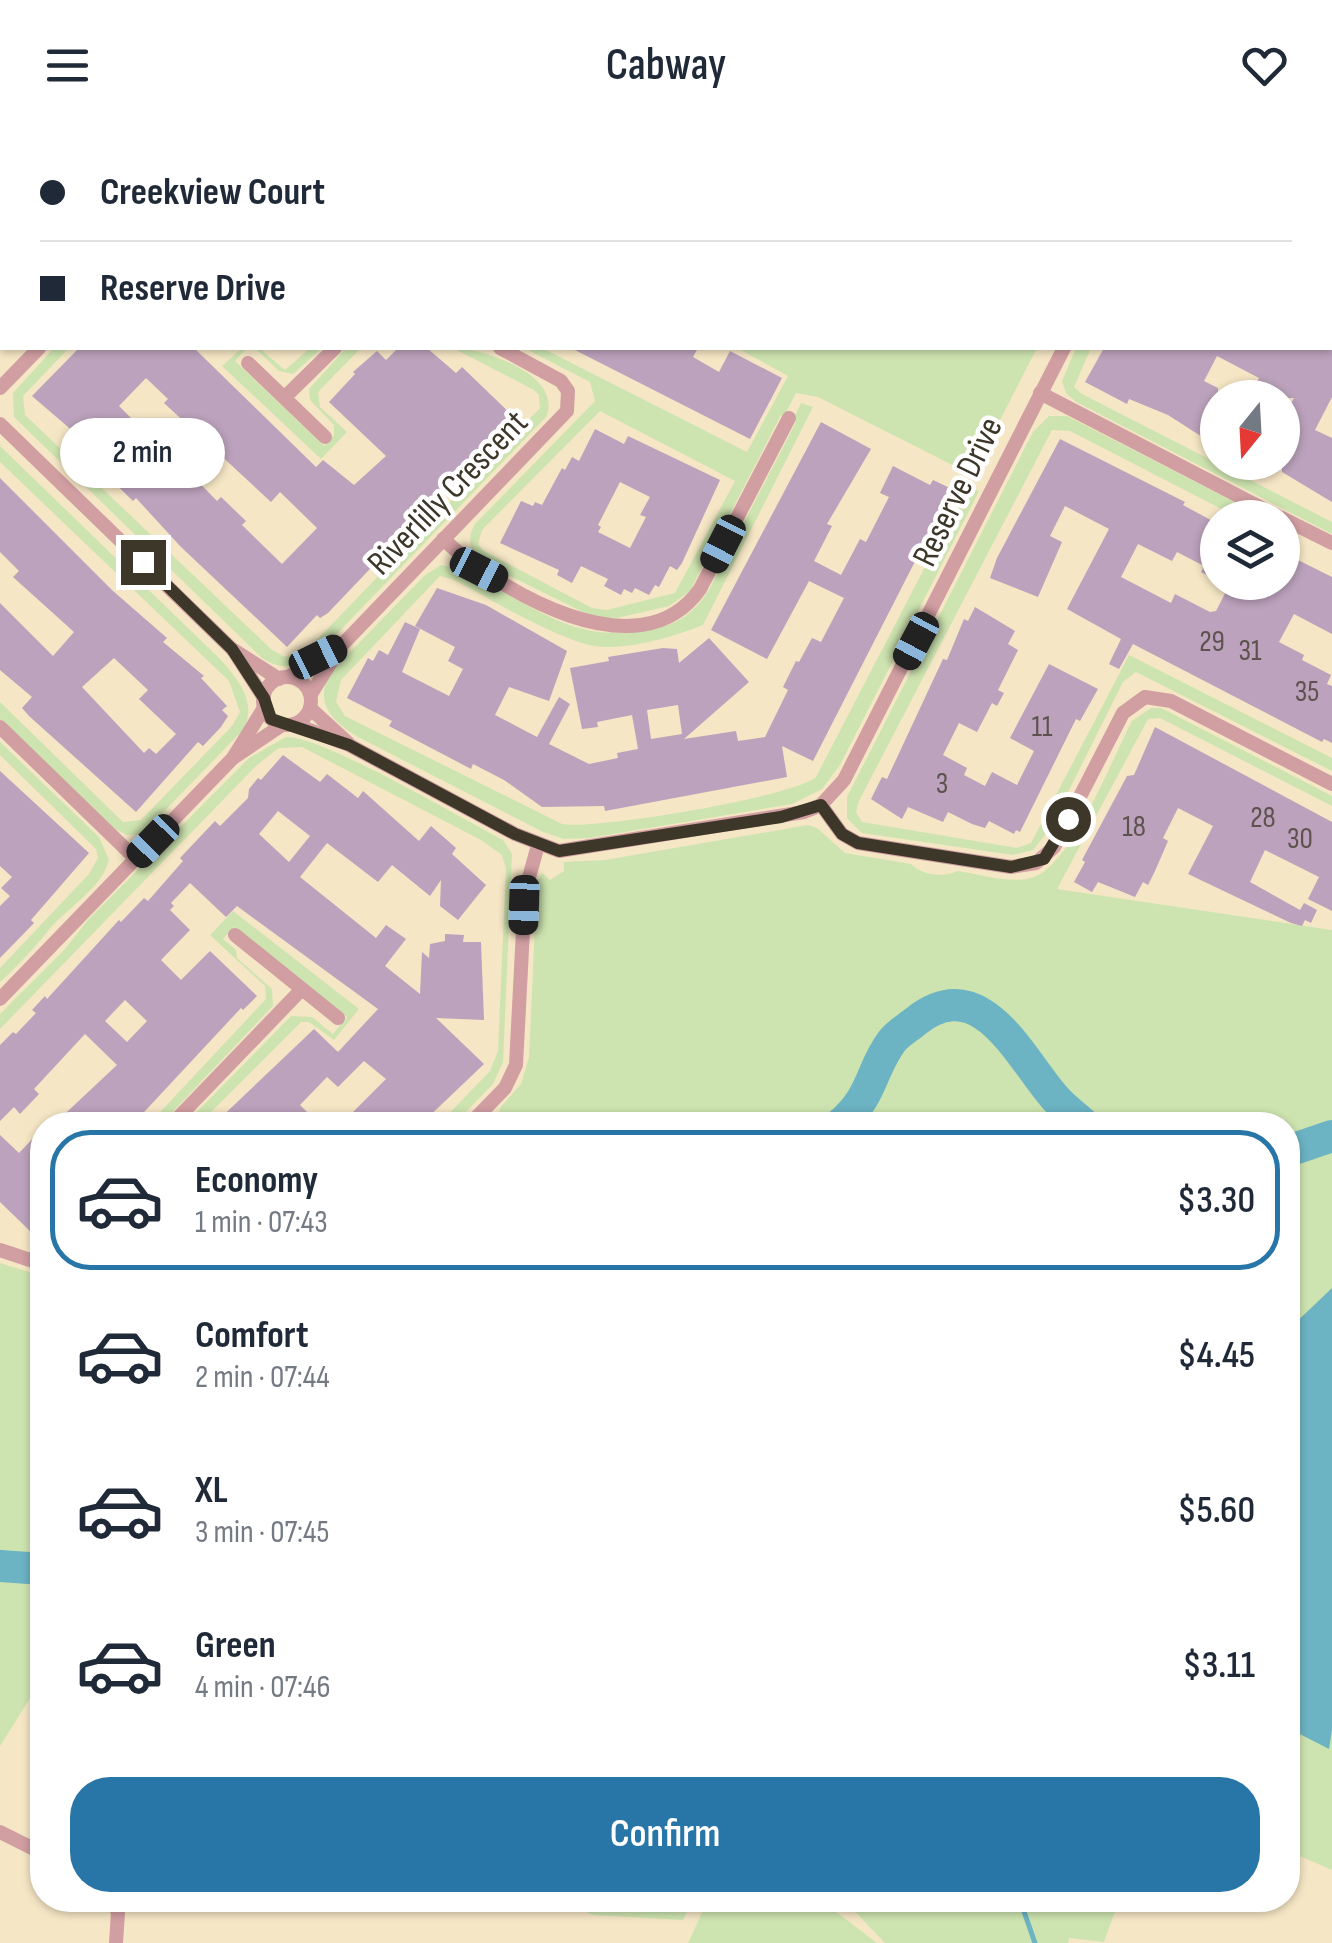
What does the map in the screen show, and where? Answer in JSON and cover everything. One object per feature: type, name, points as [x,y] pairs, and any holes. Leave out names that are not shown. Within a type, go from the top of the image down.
[{"type":"street","points":[[0,388],[37,350]]},
{"type":"street","points":[[285,397],[333,350]]},
{"type":"street","name":"Riverlilly Crescent","points":[[311,702],[341,646],[567,411],[568,391],[562,381],[504,350]]},
{"type":"street","name":"Reserve Drive","points":[[821,805],[844,780],[1063,350]]},
{"type":"street","points":[[248,362],[325,437]]},
{"type":"street","points":[[1040,393],[1247,500]]},
{"type":"street","points":[[443,539],[479,570],[574,619],[608,626],[666,618],[682,610],[700,589],[789,418]]},
{"type":"street","points":[[0,424],[232,649],[284,678],[302,682],[311,702],[349,745]]},
{"type":"street","points":[[1300,527],[1332,544]]},
{"type":"street","name":"Riverlilly Crescent","points":[[284,678],[341,646]]},
{"type":"street","points":[[232,649],[271,719],[349,745],[538,845],[559,851],[781,817],[821,805],[842,834],[858,843],[1011,867],[1036,863],[1054,847],[1124,713],[1145,697],[1171,701],[1332,784]]},
{"type":"street","points":[[0,999],[233,758],[264,703],[268,686],[284,678]]},
{"type":"street","points":[[233,758],[288,725],[311,702]]},
{"type":"street","points":[[0,727],[136,859]]},
{"type":"street","points":[[482,1112],[505,1088],[516,1065],[525,892],[538,845]]},
{"type":"street","points":[[235,935],[338,1018]]},
{"type":"street","points":[[184,1112],[302,989]]},
{"type":"street","points":[[0,1250],[30,1260]]},
{"type":"street","points":[[0,1832],[30,1847]]},
{"type":"street","points":[[116,1943],[118,1912]]},
{"type":"green space","points":[[52,350],[67,350],[23,396],[25,415],[272,650],[285,657],[311,646],[540,408],[539,395],[534,390],[457,350],[483,353],[518,367],[533,377],[548,402],[546,417],[328,643],[297,664],[281,666],[262,658],[14,417],[13,393]]},
{"type":"green space","points":[[240,350],[245,350],[235,361],[324,446],[334,435],[334,425],[310,400],[309,389],[344,350],[359,350],[318,392],[320,407],[347,432],[321,459],[222,366]]},
{"type":"green space","points":[[257,350],[285,370],[308,350],[320,350],[293,374],[279,371]]},
{"type":"green space","points":[[528,350],[546,350],[747,452],[788,376],[741,350],[1036,350],[972,475],[818,397],[796,393],[690,591],[669,606],[617,618],[593,617],[480,561],[470,543],[475,524],[595,401],[590,382]],"holes":[[[600,411],[735,481],[675,593],[607,610],[592,608],[484,551],[478,544],[482,530]]]},
{"type":"green space","points":[[1075,350],[1090,350],[1074,387],[1200,454],[1200,466],[1076,402],[1066,393],[1062,381]]},
{"type":"green space","points":[[801,403],[813,407],[703,625],[641,644],[587,645],[440,576],[341,680],[336,702],[345,716],[562,824],[612,822],[693,810],[800,785],[816,777],[967,486],[979,491],[840,765],[822,789],[792,804],[564,839],[543,832],[360,738],[329,712],[324,694],[330,673],[424,576],[441,565],[466,573],[545,615],[598,632],[642,631],[682,618],[710,588],[796,422],[793,420]]},
{"type":"green space","points":[[1049,416],[1067,416],[1231,500],[1204,500],[1070,431],[1052,430],[859,801],[856,812],[862,822],[1017,848],[1031,843],[1129,655],[1332,758],[1332,771],[1136,672],[1123,682],[1049,830],[1033,850],[1013,855],[862,833],[847,818],[847,797],[1033,432]]},
{"type":"green space","points":[[0,446],[220,659],[244,692],[248,711],[242,731],[142,834],[127,835],[113,828],[0,719],[0,702],[123,822],[141,820],[232,726],[240,712],[229,681],[0,462]]},
{"type":"green space","points":[[1227,480],[1250,480],[1289,500],[1266,500]]},
{"type":"green space","points":[[1300,506],[1332,522],[1332,534],[1300,518]]},
{"type":"green space","points":[[1151,708],[1161,708],[1332,796],[1332,806],[1160,718],[1148,719],[1057,889],[1332,930],[1332,1870],[1300,1856],[1300,1112],[500,1112],[521,1084],[529,1057],[537,882],[542,873],[550,880],[564,871],[564,862],[605,860],[808,825],[817,828],[845,853],[911,864],[927,873],[957,871],[1016,880],[1034,877],[1062,853],[1076,832],[1132,721]]},
{"type":"green space","points":[[286,737],[329,749],[503,840],[512,854],[503,1062],[493,1084],[466,1112],[451,1112],[490,1071],[498,1051],[506,868],[502,855],[481,840],[302,747],[279,748],[257,765],[0,1029],[0,1014],[249,758]]},
{"type":"green space","points":[[0,742],[99,837],[109,860],[91,889],[0,982],[0,968],[89,874],[98,858],[96,849],[0,755]]},
{"type":"green space","points":[[233,911],[359,1009],[334,1040],[309,1022],[301,1022],[211,1112],[197,1112],[291,1016],[312,1017],[333,1034],[347,1017],[234,927],[223,939],[236,950],[237,958],[272,989],[273,1006],[172,1112],[160,1112],[266,999],[265,986],[210,935]]},
{"type":"green space","points":[[0,1263],[30,1272],[30,1698],[0,1746]]},
{"type":"green space","points":[[587,1912],[687,1912],[683,1920]]},
{"type":"green space","points":[[702,1912],[836,1912],[877,1943],[688,1943]]},
{"type":"green space","points":[[855,1912],[1115,1912],[1104,1942],[1069,1938],[1068,1943],[885,1943]]},
{"type":"water","points":[[1332,1288],[1329,1749],[1300,1734],[1300,1319]]},
{"type":"building","points":[[77,350],[196,350],[316,467],[323,460],[354,485],[386,456],[329,402],[353,372],[377,351],[386,360],[396,350],[429,350],[456,373],[462,367],[514,417],[444,493],[441,489],[412,519],[405,532],[328,613],[320,618],[317,615],[287,647],[181,547],[136,498],[133,501],[73,443],[70,438],[75,433],[32,396]],"holes":[[[146,378],[168,399],[164,403],[271,502],[280,492],[317,528],[282,564],[242,525],[246,521],[221,497],[217,501],[143,425],[140,427],[119,406]]]},
{"type":"building","points":[[575,350],[697,350],[693,357],[719,372],[730,351],[782,378],[750,439]]},
{"type":"building","points":[[1103,350],[1332,350],[1332,397],[1315,430],[1332,438],[1332,502],[1295,480],[1300,480],[1300,380],[1258,380],[1217,356],[1205,380],[1200,380],[1200,436],[1168,415],[1129,399],[1127,404],[1085,382]]},
{"type":"building","points":[[821,422],[871,449],[827,524],[832,526],[814,561],[841,575],[860,539],[866,542],[889,497],[880,493],[893,466],[930,485],[933,480],[952,489],[813,761],[782,746],[787,777],[605,811],[604,806],[542,807],[504,780],[473,764],[471,769],[389,726],[392,721],[347,698],[368,658],[373,661],[379,650],[388,655],[405,622],[420,629],[402,672],[449,696],[463,669],[448,661],[455,647],[415,626],[437,588],[486,605],[567,651],[549,701],[509,687],[495,715],[537,737],[559,697],[570,704],[549,744],[589,764],[638,749],[632,715],[582,729],[570,668],[663,648],[677,649],[679,663],[709,638],[749,682],[684,739],[736,731],[738,741],[765,737],[788,690],[783,687],[796,661],[799,662],[812,638],[821,642],[844,598],[809,581],[767,659],[711,630]],"holes":[[[678,705],[682,734],[651,739],[647,710]]]},
{"type":"building","points":[[595,429],[624,444],[628,436],[720,480],[682,563],[677,570],[670,566],[659,587],[655,585],[649,595],[635,588],[632,593],[624,589],[621,595],[604,586],[608,579],[581,566],[572,583],[557,575],[559,570],[500,543],[521,501],[542,505],[562,468],[565,470],[572,457],[579,461]],"holes":[[[620,482],[650,497],[640,515],[646,517],[630,548],[598,532]]]},
{"type":"building","points":[[1060,439],[1185,502],[1183,505],[1200,514],[1200,564],[1177,552],[1172,561],[1138,544],[1121,577],[1171,603],[1175,594],[1210,612],[1216,611],[1222,600],[1300,600],[1300,561],[1332,577],[1332,634],[1294,614],[1279,642],[1331,675],[1327,684],[1332,686],[1332,743],[1324,739],[1322,742],[1133,644],[1119,669],[1109,664],[1121,639],[1067,609],[1109,529],[1065,506],[1050,536],[1062,542],[1038,597],[990,578]]},
{"type":"building","points":[[0,478],[113,591],[167,638],[163,642],[204,676],[201,678],[227,706],[222,710],[228,716],[221,727],[203,746],[198,742],[136,812],[29,716],[22,708],[32,697],[0,670],[0,603],[53,656],[74,632],[13,577],[19,571],[0,552]],"holes":[[[114,658],[148,690],[139,699],[176,734],[156,754],[149,748],[144,753],[82,687]]]},
{"type":"building","points":[[975,607],[1015,631],[1008,644],[1018,650],[998,690],[1004,693],[997,706],[992,703],[977,732],[959,723],[943,755],[967,768],[964,775],[985,786],[992,772],[1017,785],[1034,751],[1010,738],[1049,664],[1098,689],[1080,721],[1076,719],[1020,832],[1016,830],[1014,834],[989,821],[985,828],[948,812],[943,822],[908,807],[902,819],[871,799],[882,777],[887,779],[943,659],[947,660],[964,619],[968,621]]},
{"type":"building","points":[[1155,727],[1332,822],[1332,911],[1308,899],[1319,877],[1265,850],[1250,882],[1300,910],[1304,903],[1317,910],[1311,923],[1291,923],[1188,874],[1213,826],[1178,808],[1163,838],[1168,841],[1155,871],[1135,897],[1098,882],[1092,892],[1074,882],[1127,776],[1134,775]]},
{"type":"building","points":[[283,755],[320,782],[327,774],[358,798],[363,791],[419,841],[431,826],[456,848],[452,854],[486,885],[458,920],[440,906],[441,880],[430,896],[392,865],[378,882],[327,843],[300,877],[376,938],[386,925],[406,939],[385,966],[420,994],[422,952],[429,958],[430,944],[445,941],[445,934],[464,935],[463,942],[481,942],[484,1020],[436,1018],[484,1064],[434,1112],[353,1112],[386,1079],[364,1061],[338,1087],[327,1077],[300,1105],[307,1112],[227,1112],[314,1029],[338,1052],[378,1009],[237,906],[226,917],[190,883],[171,903],[174,906],[170,910],[190,930],[161,960],[181,980],[210,951],[257,996],[241,1008],[144,1112],[67,1112],[117,1065],[85,1034],[34,1089],[39,1094],[20,1114],[14,1107],[0,1121],[0,1045],[36,1013],[32,1010],[45,996],[47,999],[119,920],[144,898],[148,901],[183,861],[180,858],[215,821],[220,826],[248,798],[249,789],[258,778],[261,780]],"holes":[[[278,811],[310,836],[289,862],[259,834]],[[125,1000],[147,1021],[127,1042],[105,1021]]]},
{"type":"building","points":[[0,771],[89,853],[31,920],[34,923],[0,958],[0,906],[10,896],[1,888],[12,877],[0,866]]},
{"type":"building","points":[[0,1135],[19,1153],[30,1142],[30,1231],[0,1202]]},
{"type":"waterway","points":[[852,1112],[894,1038],[939,1008],[961,1006],[980,1012],[997,1026],[1070,1112]]},
{"type":"waterway","points":[[1300,1147],[1332,1136]]},
{"type":"waterway","points":[[0,1566],[30,1568]]},
{"type":"waterway","points":[[1024,1912],[1035,1943]]},
{"type":"route","points":[[143,562],[232,649],[264,698],[264,708],[271,719],[349,745],[515,834],[559,851],[781,817],[821,805],[842,834],[858,843],[1011,867],[1044,859],[1068,819]]}]
